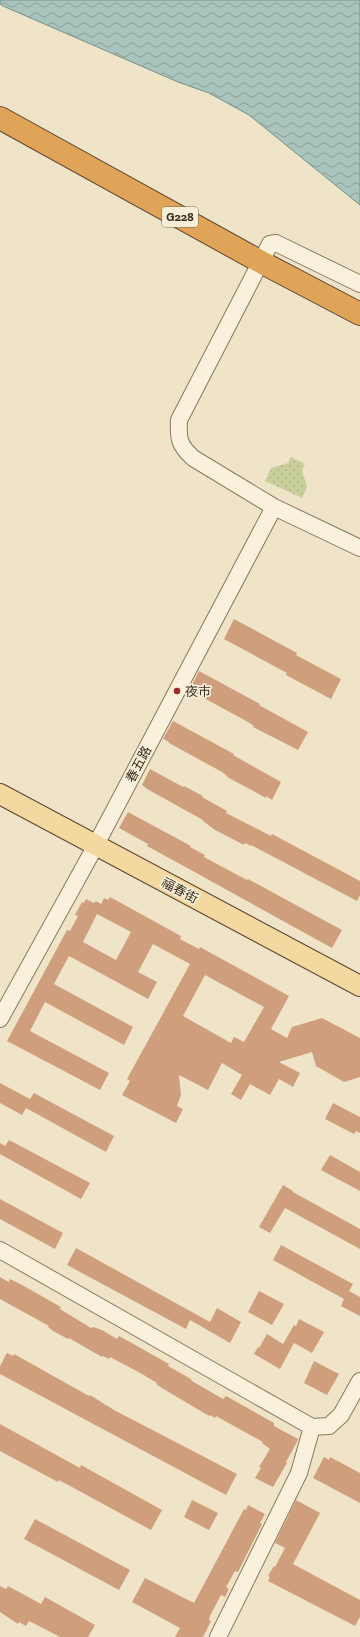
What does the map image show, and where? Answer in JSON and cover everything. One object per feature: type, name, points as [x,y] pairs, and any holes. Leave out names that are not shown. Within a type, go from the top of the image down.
[{"type":"highway","name":"G228","points":[[0,118],[260,262],[360,314]]},
{"type":"main road","name":"福春街","points":[[0,794],[92,850],[360,999]]},
{"type":"main road","name":"福春街","points":[[0,808],[92,850],[360,986]]},
{"type":"street","points":[[360,284],[284,246],[276,243],[270,244],[179,420],[178,434],[183,449],[193,458],[274,507],[360,548]]},
{"type":"street","name":"春五路","points":[[0,1019],[92,850],[274,507]]},
{"type":"street","points":[[0,1250],[312,1427],[329,1426],[341,1414],[360,1382]]},
{"type":"street","points":[[218,1637],[299,1473],[312,1427]]},
{"type":"green space","points":[[291,457],[305,464],[302,470],[307,487],[302,498],[265,481],[271,468],[288,463]]},
{"type":"water","points":[[0,0],[360,0],[360,205],[249,115],[209,93],[178,82],[3,6],[0,4]]},
{"type":"building","points":[[234,619],[341,679],[331,699],[224,639]]},
{"type":"building","points":[[199,671],[308,732],[298,750],[253,727],[254,726],[248,722],[191,691],[190,689]]},
{"type":"building","points":[[173,721],[234,754],[233,755],[281,782],[272,800],[227,777],[222,772],[163,739]]},
{"type":"building","points":[[150,769],[203,796],[202,797],[227,811],[226,813],[271,836],[272,834],[360,881],[360,895],[357,901],[251,845],[245,843],[244,845],[215,830],[203,820],[147,789],[142,785]]},
{"type":"building","points":[[128,812],[191,846],[190,847],[205,855],[204,857],[342,930],[332,948],[147,846],[148,844],[119,828]]},
{"type":"building","points":[[110,897],[181,936],[180,939],[199,949],[200,947],[289,996],[271,1029],[287,1038],[292,1027],[322,1018],[360,1038],[360,1077],[344,1082],[316,1066],[312,1052],[279,1062],[300,1073],[293,1087],[279,1079],[270,1095],[250,1084],[241,1100],[231,1094],[242,1075],[222,1063],[208,1090],[179,1075],[181,1095],[177,1106],[183,1109],[176,1123],[122,1095],[130,1081],[127,1079],[190,964],[153,944],[138,972],[157,982],[148,999],[69,956],[54,984],[133,1027],[124,1045],[45,1002],[30,1031],[109,1073],[100,1090],[7,1041],[67,930],[70,931],[78,916],[75,915],[82,902],[84,903],[86,899],[94,903],[96,901],[101,904],[104,898],[108,900]],"holes":[[[97,914],[131,932],[116,960],[83,942]],[[205,975],[264,1007],[244,1042],[234,1037],[231,1043],[183,1016]]]},
{"type":"building","points":[[0,1083],[30,1099],[34,1093],[114,1136],[106,1152],[26,1108],[22,1115],[0,1103]]},
{"type":"building","points":[[333,1103],[360,1117],[360,1133],[356,1131],[354,1134],[325,1119]]},
{"type":"building","points":[[9,1140],[90,1183],[81,1199],[0,1154],[0,1143],[5,1146]]},
{"type":"building","points":[[330,1155],[360,1172],[360,1191],[321,1170]]},
{"type":"building","points":[[283,1185],[360,1229],[360,1249],[285,1208],[270,1233],[259,1227]]},
{"type":"building","points":[[0,1199],[63,1233],[55,1249],[0,1219]]},
{"type":"building","points":[[281,1245],[353,1284],[349,1291],[360,1297],[360,1316],[341,1306],[344,1299],[273,1260]]},
{"type":"building","points":[[76,1248],[210,1322],[217,1308],[241,1322],[230,1343],[190,1320],[186,1329],[67,1265]]},
{"type":"building","points":[[0,1277],[9,1282],[10,1279],[22,1285],[61,1307],[60,1309],[91,1328],[93,1327],[102,1330],[117,1339],[119,1336],[169,1364],[168,1366],[223,1399],[226,1396],[274,1423],[274,1426],[298,1439],[286,1462],[287,1463],[273,1487],[255,1478],[261,1468],[259,1467],[270,1449],[262,1443],[263,1442],[216,1416],[215,1418],[210,1415],[209,1416],[162,1388],[156,1384],[157,1383],[142,1374],[110,1357],[109,1359],[103,1356],[102,1357],[69,1338],[68,1339],[53,1331],[48,1327],[49,1326],[0,1299]]},
{"type":"building","points":[[259,1291],[284,1304],[272,1325],[248,1312]]},
{"type":"building","points":[[299,1319],[324,1332],[312,1353],[294,1343],[280,1369],[254,1354],[267,1334],[283,1344],[294,1325],[296,1326]]},
{"type":"building","points":[[7,1353],[13,1356],[14,1354],[89,1396],[90,1395],[114,1410],[237,1474],[226,1495],[0,1374],[0,1366]]},
{"type":"building","points":[[314,1361],[339,1374],[327,1395],[304,1383]]},
{"type":"building","points":[[0,1424],[80,1468],[81,1465],[162,1510],[151,1530],[59,1480],[58,1482],[0,1451]]},
{"type":"building","points":[[324,1457],[329,1460],[330,1457],[360,1473],[360,1503],[313,1478]]},
{"type":"building","points":[[192,1500],[218,1513],[209,1530],[184,1517]]},
{"type":"building","points":[[296,1500],[320,1513],[293,1564],[360,1600],[360,1617],[355,1626],[268,1581],[270,1577],[268,1576],[274,1566],[275,1567],[285,1548],[275,1543]]},
{"type":"building","points":[[248,1505],[265,1514],[260,1523],[262,1524],[238,1572],[235,1571],[226,1587],[229,1589],[225,1597],[221,1595],[210,1616],[209,1620],[211,1621],[203,1637],[175,1637],[180,1628],[132,1602],[145,1578],[194,1603],[244,1509],[246,1510]]},
{"type":"building","points":[[35,1519],[130,1570],[119,1590],[24,1539]]},
{"type":"building","points":[[0,1586],[6,1589],[8,1586],[41,1604],[45,1597],[95,1625],[88,1637],[60,1637],[29,1621],[26,1626],[19,1622],[18,1624],[0,1612]]},
{"type":"place","name":"夜市","points":[[177,691]]}]
